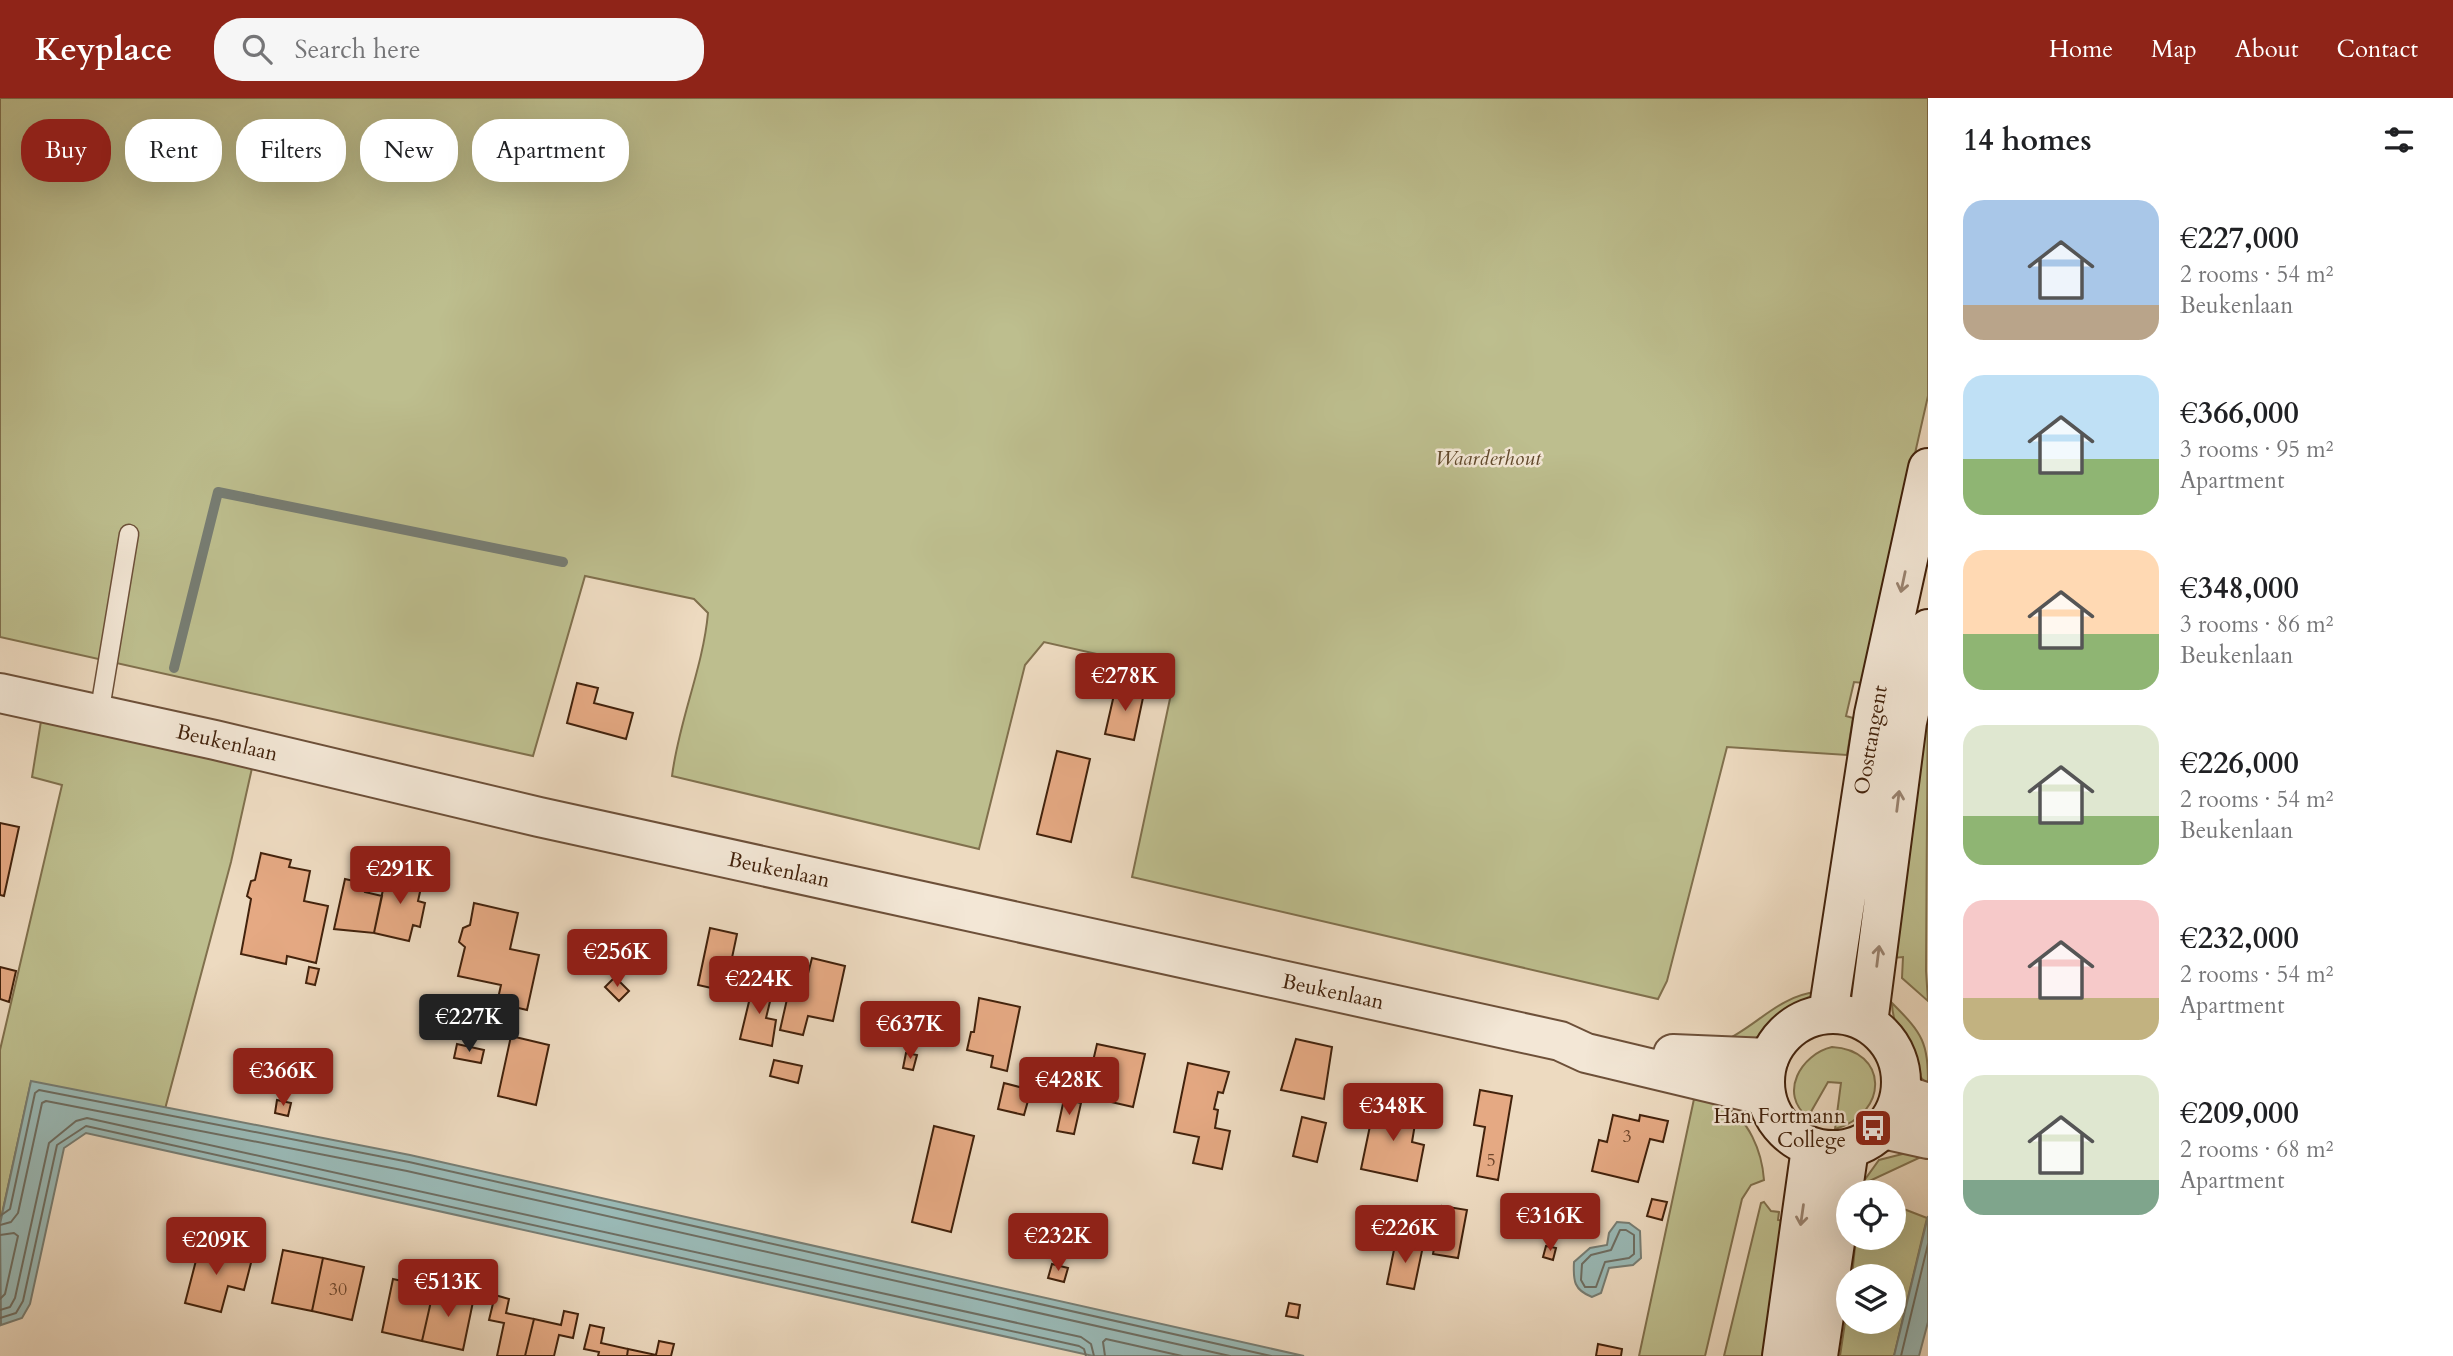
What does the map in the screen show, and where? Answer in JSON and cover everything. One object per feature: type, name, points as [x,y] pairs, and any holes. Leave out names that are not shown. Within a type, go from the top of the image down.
[{"type":"street","name":"Oosttangent","points":[[1828,1014],[1874,714],[1928,468]]},
{"type":"street","name":"Oosttangent","points":[[1868,1023],[1908,722],[1928,629]]},
{"type":"street","name":"Beukenlaan","points":[[0,693],[552,820],[1560,1041],[1586,1054],[1766,1096]]},
{"type":"street","points":[[1828,1014],[1849,1016],[1868,1023],[1884,1036],[1895,1051],[1914,1098],[1897,1108],[1883,1129],[1869,1141],[1849,1149],[1830,1151],[1811,1148],[1791,1137],[1776,1120],[1766,1096],[1765,1076],[1769,1058],[1792,1027],[1810,1018],[1828,1014]]},
{"type":"street","name":"Beukenlaan","points":[[1560,1041],[1589,1040],[1688,1057],[1769,1058]]},
{"type":"street","points":[[1883,1129],[1928,1139]]},
{"type":"street","points":[[1782,1356],[1811,1148]]},
{"type":"street","points":[[1818,1356],[1849,1149]]},
{"type":"lane","points":[[99,715],[129,534]]},
{"type":"green space","name":"Waarderhout","points":[[0,98],[1928,98],[1928,396],[1863,683],[1854,682],[1846,716],[1853,718],[1847,755],[1727,747],[1667,981],[1658,999],[1132,877],[1171,694],[1167,682],[1154,667],[1044,642],[1025,665],[979,849],[672,776],[708,613],[694,599],[585,576],[533,756],[0,637]]},
{"type":"green space","points":[[1928,671],[1928,1001],[1902,978],[1903,957],[1893,958]]},
{"type":"green space","points":[[41,721],[252,768],[231,862],[165,1109],[31,1082],[0,1223],[0,1050],[62,785],[32,777]]},
{"type":"green space","points":[[1817,992],[1806,1006],[1748,1043],[1720,1043],[1791,999]]},
{"type":"green space","points":[[1892,1003],[1911,1023],[1922,1040],[1927,1058],[1928,1085],[1904,1047],[1895,1023]]},
{"type":"green space","points":[[1832,1047],[1850,1051],[1864,1059],[1872,1070],[1875,1083],[1873,1097],[1866,1110],[1853,1121],[1835,1129],[1841,1083],[1828,1082],[1808,1117],[1799,1108],[1794,1087],[1803,1066],[1821,1051]]},
{"type":"green space","points":[[1694,1099],[1722,1105],[1740,1118],[1757,1147],[1764,1180],[1751,1185],[1742,1199],[1705,1356],[1639,1356]]},
{"type":"green space","points":[[1914,1151],[1921,1157],[1872,1180],[1865,1180],[1879,1160]]},
{"type":"green space","points":[[1764,1202],[1771,1211],[1779,1212],[1778,1220],[1790,1222],[1767,1356],[1724,1356],[1761,1203]]},
{"type":"green space","points":[[1906,1210],[1927,1218],[1906,1306],[1906,1264],[1853,1264],[1855,1250],[1906,1250]]},
{"type":"green space","points":[[1843,1334],[1899,1334],[1894,1356],[1840,1356]]},
{"type":"water","points":[[31,1081],[410,1155],[1304,1356],[1093,1356],[86,1133],[64,1148],[30,1304],[22,1318],[1,1325],[0,1224]]},
{"type":"water","points":[[1928,1216],[1928,1322],[1919,1356],[1894,1356],[1899,1334],[1906,1334],[1906,1307]]},
{"type":"water","points":[[1617,1222],[1629,1223],[1640,1231],[1641,1258],[1633,1265],[1609,1268],[1601,1293],[1592,1297],[1578,1288],[1574,1262],[1590,1248],[1607,1245],[1609,1233]]},
{"type":"building","points":[[577,683],[598,688],[594,703],[633,713],[626,739],[567,723]]},
{"type":"building","points":[[1116,686],[1144,693],[1134,740],[1105,734]]},
{"type":"building","points":[[1057,751],[1090,759],[1071,842],[1037,834]]},
{"type":"building","points":[[0,823],[19,827],[4,896],[0,895]]},
{"type":"building","points":[[261,853],[291,860],[289,867],[310,871],[304,901],[328,906],[316,963],[287,956],[286,964],[241,954],[251,899],[247,896],[251,881],[255,880]]},
{"type":"building","points":[[394,869],[418,874],[416,882],[422,883],[418,901],[425,903],[420,927],[413,925],[409,941],[374,933],[386,875],[392,876]]},
{"type":"building","points":[[345,879],[367,884],[365,892],[382,896],[374,933],[334,929]]},
{"type":"building","points":[[474,903],[518,913],[510,949],[539,955],[527,1010],[497,1003],[501,985],[458,976],[465,947],[459,942],[463,928],[470,925]]},
{"type":"building","points":[[710,928],[737,934],[729,972],[738,974],[734,993],[698,985]]},
{"type":"building","points":[[812,958],[845,966],[833,1021],[808,1016],[803,1035],[780,1030],[790,986],[804,989]]},
{"type":"building","points":[[0,967],[16,971],[9,1002],[0,999]]},
{"type":"building","points":[[309,967],[319,969],[315,985],[306,983]]},
{"type":"building","points":[[615,977],[629,991],[619,1001],[605,987]]},
{"type":"building","points":[[754,981],[774,985],[766,1018],[776,1020],[772,1046],[740,1039]]},
{"type":"building","points":[[979,998],[1020,1007],[1007,1071],[991,1067],[993,1056],[967,1050],[971,1032],[974,1032]]},
{"type":"building","points":[[511,1036],[549,1045],[536,1105],[498,1096]]},
{"type":"building","points":[[1296,1039],[1332,1047],[1324,1099],[1281,1090]]},
{"type":"building","points":[[457,1044],[484,1050],[481,1063],[454,1058]]},
{"type":"building","points":[[1097,1044],[1145,1054],[1133,1107],[1085,1096]]},
{"type":"building","points":[[906,1053],[917,1055],[913,1070],[903,1068]]},
{"type":"building","points":[[774,1060],[802,1066],[798,1083],[770,1076]]},
{"type":"building","points":[[1188,1063],[1229,1072],[1223,1093],[1218,1092],[1214,1109],[1218,1110],[1215,1128],[1230,1131],[1222,1169],[1193,1163],[1199,1137],[1174,1132]]},
{"type":"building","points":[[1004,1083],[1031,1090],[1024,1115],[998,1109]]},
{"type":"building","points":[[1480,1090],[1512,1096],[1498,1180],[1477,1176],[1485,1127],[1474,1125]]},
{"type":"building","points":[[1064,1099],[1081,1103],[1074,1134],[1057,1131]]},
{"type":"building","points":[[277,1100],[291,1103],[288,1116],[275,1113]]},
{"type":"building","points":[[1375,1102],[1417,1112],[1412,1142],[1424,1145],[1417,1181],[1361,1169]]},
{"type":"building","points":[[1613,1115],[1639,1121],[1640,1115],[1668,1121],[1663,1142],[1650,1139],[1638,1182],[1592,1171],[1599,1140],[1607,1142]]},
{"type":"building","points":[[1302,1117],[1326,1123],[1317,1162],[1293,1156]]},
{"type":"building","points":[[934,1126],[974,1136],[951,1232],[912,1222]]},
{"type":"building","points":[[1652,1199],[1667,1202],[1662,1220],[1647,1216]]},
{"type":"building","points":[[1442,1206],[1467,1210],[1458,1258],[1433,1254]]},
{"type":"building","points":[[1396,1240],[1423,1246],[1414,1289],[1387,1284]]},
{"type":"building","points":[[200,1245],[252,1259],[244,1290],[228,1286],[221,1312],[185,1303]]},
{"type":"building","points":[[1546,1246],[1556,1248],[1553,1260],[1543,1257]]},
{"type":"building","points":[[283,1250],[323,1258],[312,1311],[272,1303]]},
{"type":"building","points":[[323,1258],[364,1267],[352,1320],[312,1311]]},
{"type":"building","points":[[1052,1264],[1068,1268],[1064,1282],[1048,1278]]},
{"type":"building","points":[[393,1279],[434,1288],[422,1341],[382,1332]]},
{"type":"building","points":[[434,1288],[474,1297],[463,1350],[422,1341]]},
{"type":"building","points":[[495,1295],[509,1299],[506,1313],[534,1319],[525,1356],[497,1356],[504,1323],[489,1320]]},
{"type":"building","points":[[1289,1303],[1300,1305],[1298,1318],[1286,1316]]},
{"type":"building","points":[[564,1311],[578,1314],[573,1338],[559,1335],[554,1356],[525,1356],[534,1319],[561,1325]]},
{"type":"building","points":[[590,1325],[604,1328],[601,1343],[628,1349],[627,1356],[598,1356],[599,1352],[584,1349]]},
{"type":"building","points":[[659,1341],[674,1344],[671,1356],[627,1356],[628,1349],[656,1355]]},
{"type":"building","points":[[1598,1344],[1622,1349],[1621,1356],[1596,1356]]},
{"type":"waterway","points":[[174,668],[218,492],[563,562]]},
{"type":"place","name":"Han Fortmann College","points":[[1873,1128]]}]
